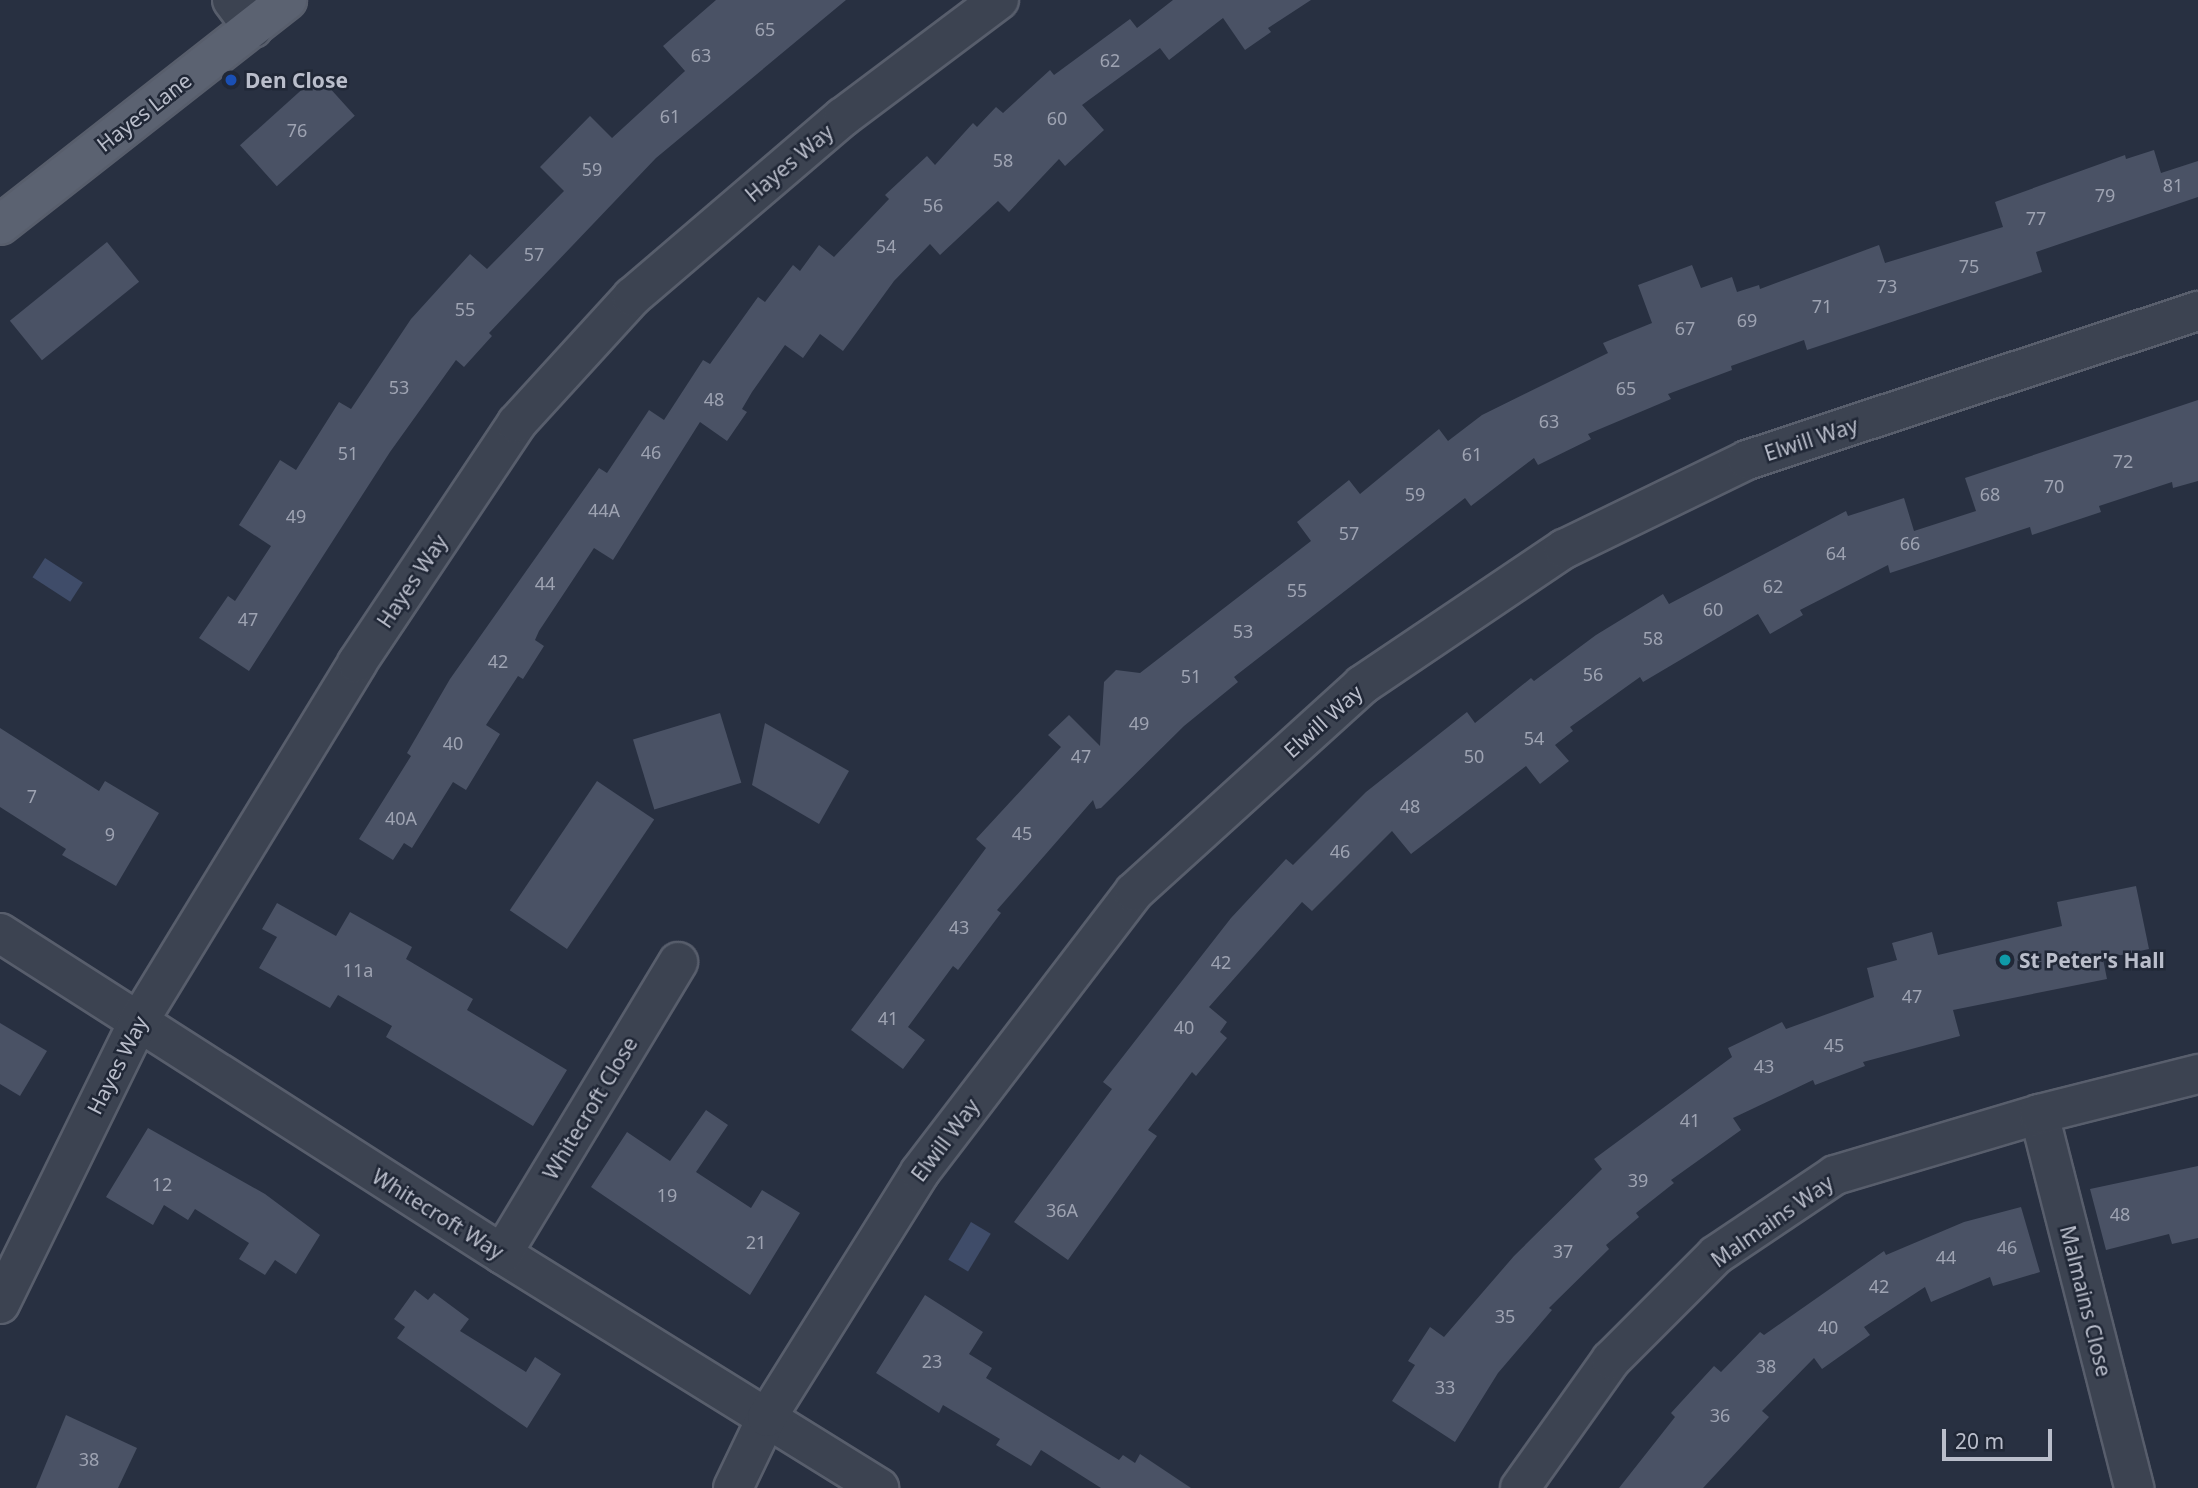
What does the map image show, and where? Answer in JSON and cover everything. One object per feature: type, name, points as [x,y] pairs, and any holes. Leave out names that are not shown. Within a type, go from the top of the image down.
[{"type":"main road","name":"Hayes Lane","points":[[0,225],[243,14],[288,0]]},
{"type":"street","name":"Hayes Way","points":[[0,1304],[137,1024],[357,663],[517,423],[632,297],[843,117],[999,0]]},
{"type":"street","name":"Elwill Way","points":[[733,1488],[767,1417],[920,1171],[1134,892],[1362,685],[1564,550],[1747,460],[2198,311]]},
{"type":"street","name":"Whitecroft Way","points":[[0,933],[137,1024],[879,1488]]},
{"type":"street","name":"Whitecroft Close","points":[[502,1254],[678,962]]},
{"type":"street","name":"Malmains Way","points":[[1520,1488],[1611,1360],[1716,1255],[1835,1175],[2039,1114],[2198,1074]]},
{"type":"street","name":"Malmains Close","points":[[2039,1114],[2134,1488]]},
{"type":"water","points":[[45,558],[83,583],[70,602],[32,577]]},
{"type":"water","points":[[971,1222],[991,1234],[968,1272],[948,1260]]},
{"type":"building","points":[[716,0],[846,0],[656,158],[489,333],[492,336],[464,367],[456,360],[390,452],[249,671],[199,638],[228,596],[235,601],[271,546],[239,525],[280,460],[296,470],[339,402],[351,409],[411,319],[470,254],[487,269],[564,191],[540,167],[590,116],[612,138],[685,71],[663,46]]},
{"type":"building","points":[[1173,0],[1311,0],[1268,28],[1271,32],[1245,50],[1223,18],[1169,60],[1160,48],[1082,105],[1104,130],[1065,166],[1059,159],[1009,212],[998,201],[940,255],[930,244],[894,281],[843,351],[820,334],[803,358],[785,345],[752,392],[742,409],[747,412],[727,441],[700,422],[613,560],[594,548],[539,631],[535,640],[544,646],[523,679],[518,676],[486,725],[500,734],[466,790],[453,782],[412,848],[404,843],[393,860],[359,839],[411,756],[407,753],[450,679],[599,468],[607,473],[649,410],[664,420],[703,360],[710,364],[758,297],[765,302],[793,265],[800,271],[819,245],[834,257],[889,199],[885,195],[927,156],[935,165],[973,123],[977,127],[996,107],[1003,113],[1050,70],[1054,75],[1130,19],[1137,28]]},
{"type":"building","points":[[318,75],[355,116],[277,186],[240,145]]},
{"type":"building","points":[[2154,150],[2161,173],[2198,161],[2198,197],[2036,252],[2042,272],[1807,350],[1804,340],[1731,366],[1732,370],[1668,394],[1671,399],[1588,434],[1591,439],[1538,465],[1534,458],[1471,506],[1465,498],[1234,677],[1238,682],[1184,726],[1101,808],[1096,809],[1093,800],[997,910],[1001,913],[958,970],[953,966],[908,1027],[925,1040],[903,1069],[851,1030],[986,848],[976,839],[1061,747],[1048,735],[1069,715],[1100,746],[1104,682],[1116,670],[1140,673],[1311,541],[1297,522],[1349,480],[1360,494],[1439,429],[1448,441],[1482,415],[1608,353],[1603,343],[1652,323],[1638,285],[1692,265],[1701,288],[1732,277],[1737,292],[1759,285],[1760,289],[1879,245],[1885,263],[2003,227],[1995,202],[2125,155],[2126,159]]},
{"type":"building","points":[[107,242],[139,282],[42,360],[10,321]]},
{"type":"building","points":[[2198,400],[2198,481],[2173,488],[2172,482],[2099,506],[2101,512],[2032,535],[2030,527],[1890,573],[1888,565],[1800,610],[1803,615],[1770,634],[1758,614],[1643,682],[1640,677],[1570,727],[1573,731],[1555,745],[1569,761],[1540,784],[1526,766],[1411,854],[1392,831],[1312,911],[1302,902],[1209,1007],[1227,1022],[1220,1032],[1227,1038],[1196,1076],[1192,1072],[1148,1130],[1157,1136],[1068,1260],[1014,1222],[1112,1089],[1103,1082],[1231,918],[1286,859],[1293,865],[1366,792],[1467,712],[1475,723],[1531,678],[1534,681],[1596,635],[1663,594],[1669,604],[1846,511],[1848,516],[1904,498],[1914,531],[1976,511],[1965,478]]},
{"type":"building","points":[[720,713],[741,783],[654,809],[633,740]]},
{"type":"building","points":[[765,723],[849,771],[819,824],[752,785]]},
{"type":"building","points":[[0,728],[99,791],[105,781],[159,813],[116,886],[62,855],[66,849],[0,807]]},
{"type":"building","points":[[597,781],[654,820],[567,949],[510,910]]},
{"type":"building","points":[[2136,886],[2149,949],[2103,959],[2107,979],[1953,1010],[1960,1036],[1863,1062],[1865,1066],[1815,1085],[1813,1080],[1733,1118],[1741,1130],[1671,1180],[1674,1183],[1636,1213],[1639,1217],[1606,1245],[1609,1249],[1549,1308],[1552,1310],[1498,1373],[1455,1442],[1392,1401],[1415,1365],[1408,1361],[1430,1327],[1444,1337],[1514,1256],[1602,1169],[1594,1159],[1732,1057],[1728,1048],[1782,1022],[1786,1029],[1874,997],[1867,968],[1897,960],[1892,943],[1932,932],[1938,955],[2062,926],[2057,902]]},
{"type":"building","points":[[277,903],[336,936],[350,912],[412,947],[406,959],[473,999],[467,1010],[567,1070],[533,1126],[386,1037],[392,1026],[338,995],[330,1008],[259,968],[277,937],[262,929]]},
{"type":"building","points":[[0,1023],[47,1051],[20,1096],[0,1084]]},
{"type":"building","points":[[706,1110],[728,1125],[696,1172],[751,1208],[762,1190],[800,1213],[750,1295],[591,1187],[627,1132],[670,1161]]},
{"type":"building","points":[[148,1128],[265,1194],[320,1235],[296,1274],[275,1260],[265,1275],[239,1259],[249,1243],[195,1209],[188,1220],[164,1205],[153,1225],[106,1197]]},
{"type":"building","points":[[2198,1166],[2198,1238],[2172,1244],[2169,1234],[2106,1250],[2090,1189]]},
{"type":"building","points":[[2021,1207],[2040,1272],[1993,1286],[1990,1277],[1931,1302],[1925,1287],[1864,1327],[1870,1335],[1822,1369],[1814,1358],[1762,1411],[1769,1417],[1703,1488],[1619,1488],[1675,1417],[1671,1413],[1714,1366],[1721,1372],[1760,1332],[1764,1335],[1884,1251],[1886,1255],[1964,1222]]},
{"type":"building","points":[[415,1290],[428,1300],[434,1293],[469,1319],[460,1331],[526,1372],[535,1357],[561,1374],[527,1428],[397,1338],[405,1327],[394,1319]]},
{"type":"building","points":[[925,1295],[983,1332],[969,1354],[992,1368],[986,1378],[1119,1460],[1123,1455],[1135,1463],[1140,1454],[1191,1488],[1101,1488],[1041,1450],[1031,1466],[996,1445],[1000,1439],[943,1405],[939,1413],[876,1373]]},
{"type":"building","points":[[66,1415],[137,1448],[118,1488],[36,1488]]},
{"type":"place","name":"Den Close","points":[[231,80]]},
{"type":"place","name":"St Peter's Hall","points":[[2005,960]]}]
